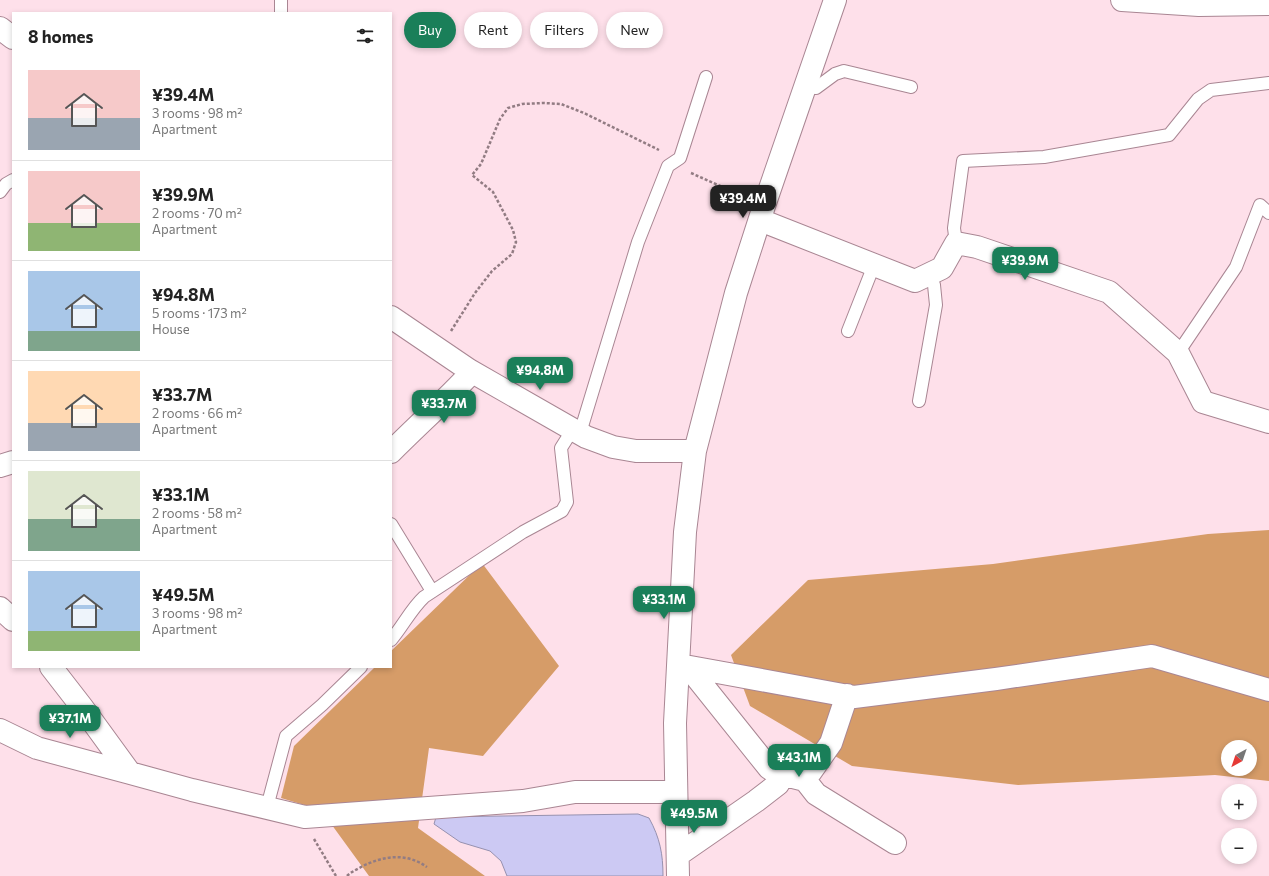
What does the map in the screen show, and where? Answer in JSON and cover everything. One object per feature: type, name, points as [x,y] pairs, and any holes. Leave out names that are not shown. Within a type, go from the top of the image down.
[{"type":"street","points":[[678,865],[675,723],[687,667],[685,532],[695,451],[736,293],[835,0]]},
{"type":"street","points":[[1122,0],[1199,5],[1269,4]]},
{"type":"street","points":[[0,28],[12,37]]},
{"type":"street","points":[[762,213],[874,265],[915,281],[942,268],[956,243],[977,246],[1109,292],[1178,353],[1203,402],[1269,422]]},
{"type":"street","points":[[392,318],[472,372],[576,431],[613,447],[636,451],[695,451]]},
{"type":"street","points":[[392,451],[472,372]]},
{"type":"street","points":[[0,450],[12,446]]},
{"type":"street","points":[[0,466],[12,462]]},
{"type":"street","points":[[0,608],[12,619]]},
{"type":"street","points":[[687,667],[854,697],[996,679],[1152,656],[1269,690]]},
{"type":"street","points":[[687,667],[769,768],[782,776],[805,780],[816,794],[895,843]]},
{"type":"street","points":[[52,668],[130,773]]},
{"type":"street","points":[[805,780],[831,743],[847,695]]},
{"type":"street","points":[[0,730],[37,748],[192,790],[305,817],[523,801],[575,792],[676,792]]},
{"type":"street","points":[[678,865],[778,784],[782,776]]},
{"type":"lane","points":[[281,0],[281,12]]},
{"type":"lane","points":[[805,87],[816,88],[836,74],[844,71],[911,87]]},
{"type":"lane","points":[[392,639],[402,627],[414,606],[432,591],[523,532],[562,511],[567,502],[561,448],[576,431],[638,242],[668,166],[680,158],[706,77]]},
{"type":"lane","points":[[956,243],[954,228],[963,162],[1044,157],[1169,135],[1198,99],[1211,90],[1269,82]]},
{"type":"lane","points":[[0,192],[6,184],[12,181]]},
{"type":"lane","points":[[1178,353],[1236,267],[1260,205],[1269,213]]},
{"type":"lane","points":[[848,331],[874,265]]},
{"type":"lane","points":[[919,401],[936,305],[934,284],[929,274]]},
{"type":"lane","points":[[392,526],[432,591]]},
{"type":"lane","points":[[267,807],[286,736],[322,705],[360,668]]},
{"type":"path","points":[[439,350],[475,293],[492,272],[512,254],[516,242],[513,230],[493,192],[472,176],[481,164],[500,119],[508,108],[522,104],[544,102],[561,104],[584,113],[670,155],[677,167],[762,213]]},
{"type":"path","points":[[305,817],[312,835],[336,876]]},
{"type":"path","points":[[347,876],[371,862],[388,857],[404,857],[418,861],[427,867]]},
{"type":"shaded area","points":[[1269,530],[1269,781],[1224,776],[1257,776],[1257,740],[1221,740],[1221,776],[1018,785],[852,766],[750,706],[731,655],[808,580],[993,564],[1208,534]]},
{"type":"shaded area","points":[[482,563],[559,666],[483,756],[429,748],[418,828],[485,876],[369,876],[321,810],[281,798],[294,746],[374,668],[392,668],[392,650]]},
{"type":"water","points":[[638,814],[649,818],[656,832],[661,853],[663,876],[507,876],[501,861],[490,851],[460,842],[434,824],[436,817]]}]
